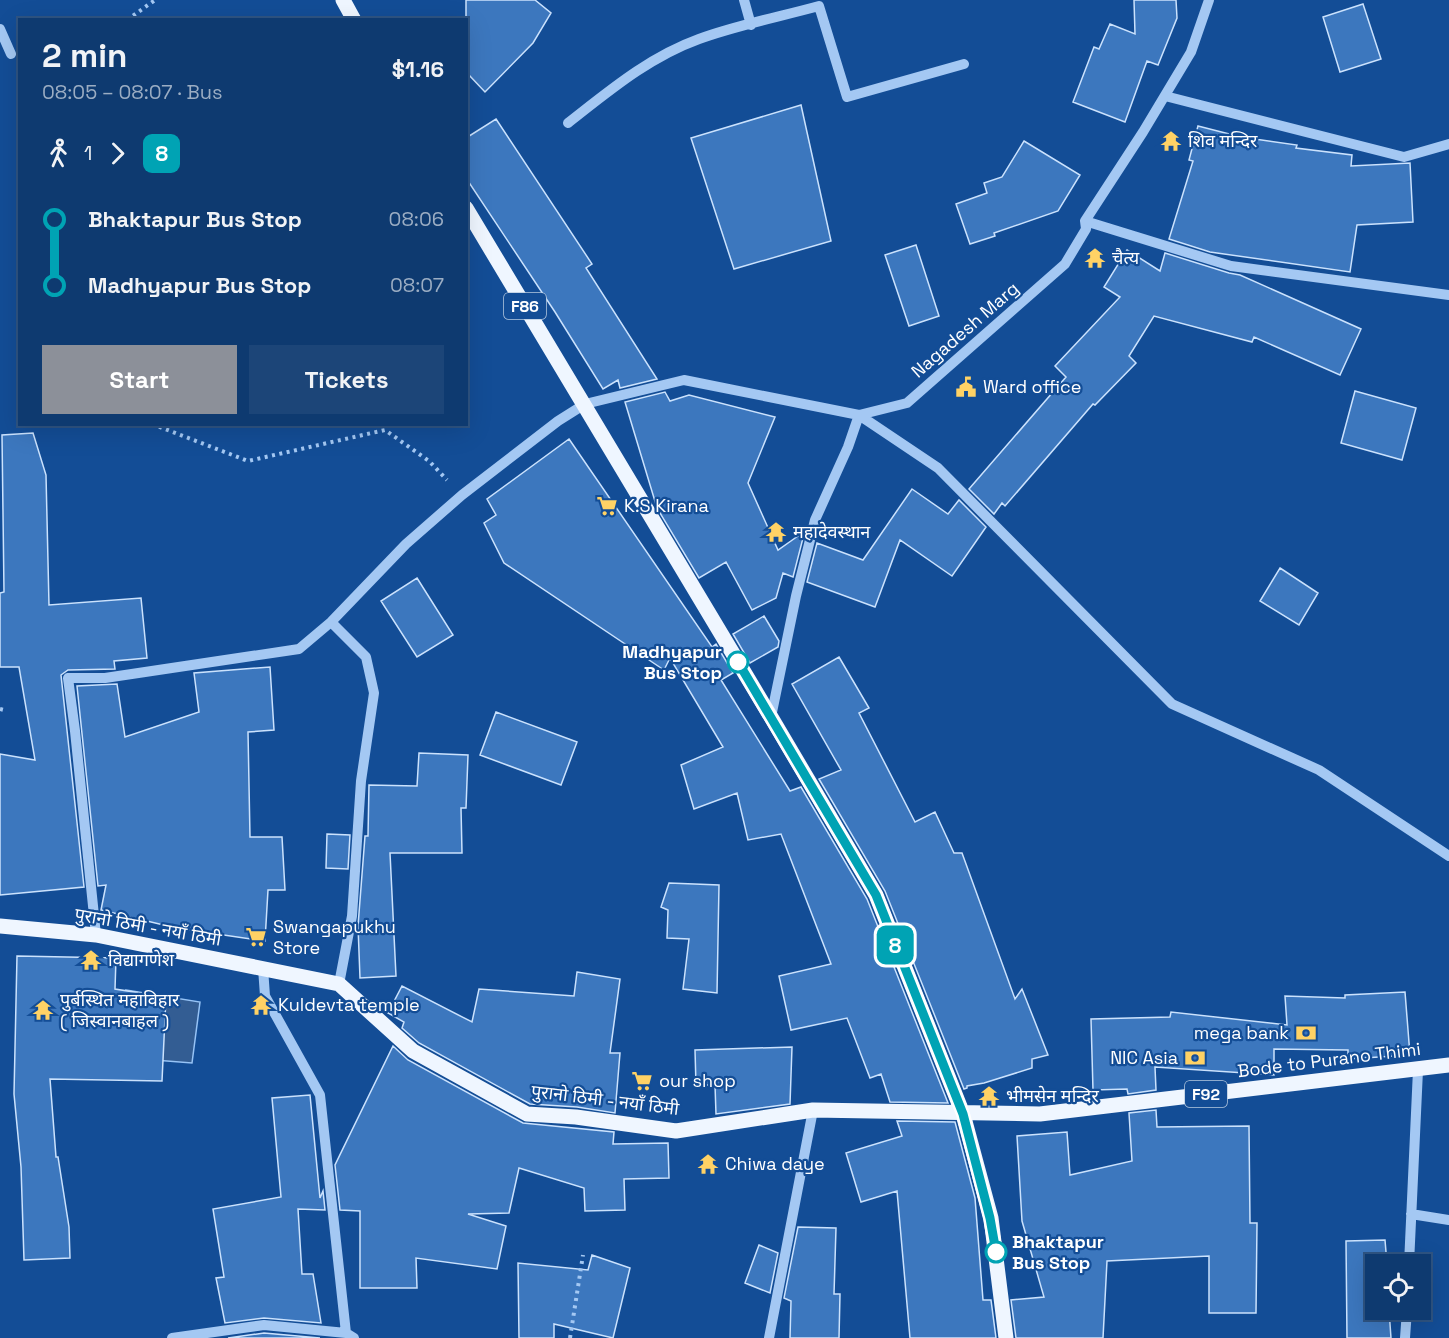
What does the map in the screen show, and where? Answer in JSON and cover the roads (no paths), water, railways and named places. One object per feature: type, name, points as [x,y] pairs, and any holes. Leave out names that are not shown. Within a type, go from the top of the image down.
[{"type":"main road","points":[[343,0],[353,18]]},
{"type":"main road","name":"F86","points":[[468,211],[876,895],[963,1114],[990,1218],[1006,1338]]},
{"type":"main road","name":"पुरानो ठिमी - नयाँ ठिमी","points":[[0,926],[96,935],[339,984],[413,1051],[527,1114],[576,1117],[676,1131],[813,1110],[963,1114]]},
{"type":"main road","name":"Bode to Purano Thimi","points":[[963,1114],[1040,1114],[1449,1065]]},
{"type":"street","points":[[744,0],[751,25]]},
{"type":"street","name":"Nagadesh Marg","points":[[96,935],[77,743],[68,678],[105,678],[299,649],[331,622],[406,544],[462,495],[558,421],[585,404],[684,380],[859,415],[907,403],[1065,264],[1086,229],[1085,221],[1191,52],[1209,0]]},
{"type":"street","points":[[568,123],[631,73],[698,39],[819,6],[847,97],[964,64]]},
{"type":"street","points":[[0,29],[11,54]]},
{"type":"street","points":[[1165,96],[1404,157],[1449,144]]},
{"type":"street","points":[[1085,221],[1231,266],[1449,295]]},
{"type":"street","points":[[771,717],[796,596],[815,520],[848,447],[859,415],[938,468],[1172,704],[1319,770],[1449,856]]},
{"type":"street","points":[[331,622],[366,657],[374,693],[362,781],[352,916],[339,984]]},
{"type":"street","points":[[172,1338],[264,1325],[350,1335],[320,1095],[265,996],[263,968]]},
{"type":"street","points":[[1409,1254],[1418,1070]]},
{"type":"street","points":[[769,1338],[813,1110]]},
{"type":"street","points":[[1411,1214],[1449,1220]]},
{"type":"street","points":[[1405,1338],[1406,1320]]},
{"type":"water","points":[[126,990],[200,1002],[192,1063],[129,1058]]},
{"type":"place","name":"शिव मन्दिर","points":[[1171,141]]},
{"type":"place","name":"चैत्य","points":[[1095,258]]},
{"type":"place","name":"Ward office","points":[[966,387]]},
{"type":"place","name":"K.S Kirana","points":[[607,506]]},
{"type":"place","name":"महादेवस्थान","points":[[776,532]]},
{"type":"place","name":"Madhyapur Bus Stop","points":[[738,662]]},
{"type":"place","name":"Swangapukhu Store","points":[[256,937]]},
{"type":"place","name":"विद्यागणेश","points":[[91,960]]},
{"type":"place","name":"Kuldevta temple","points":[[261,1005]]},
{"type":"place","name":"पुर्बस्थित महाविहार ( जिस्वानबाहल )","points":[[43,1010]]},
{"type":"place","name":"mega bank","points":[[1306,1033]]},
{"type":"place","name":"NIC Asia","points":[[1195,1058]]},
{"type":"place","name":"our shop","points":[[642,1081]]},
{"type":"place","name":"भीमसेन मन्दिर","points":[[989,1096]]},
{"type":"place","name":"Chiwa daye","points":[[708,1164]]},
{"type":"place","name":"Bhaktapur Bus Stop","points":[[996,1252]]}]
